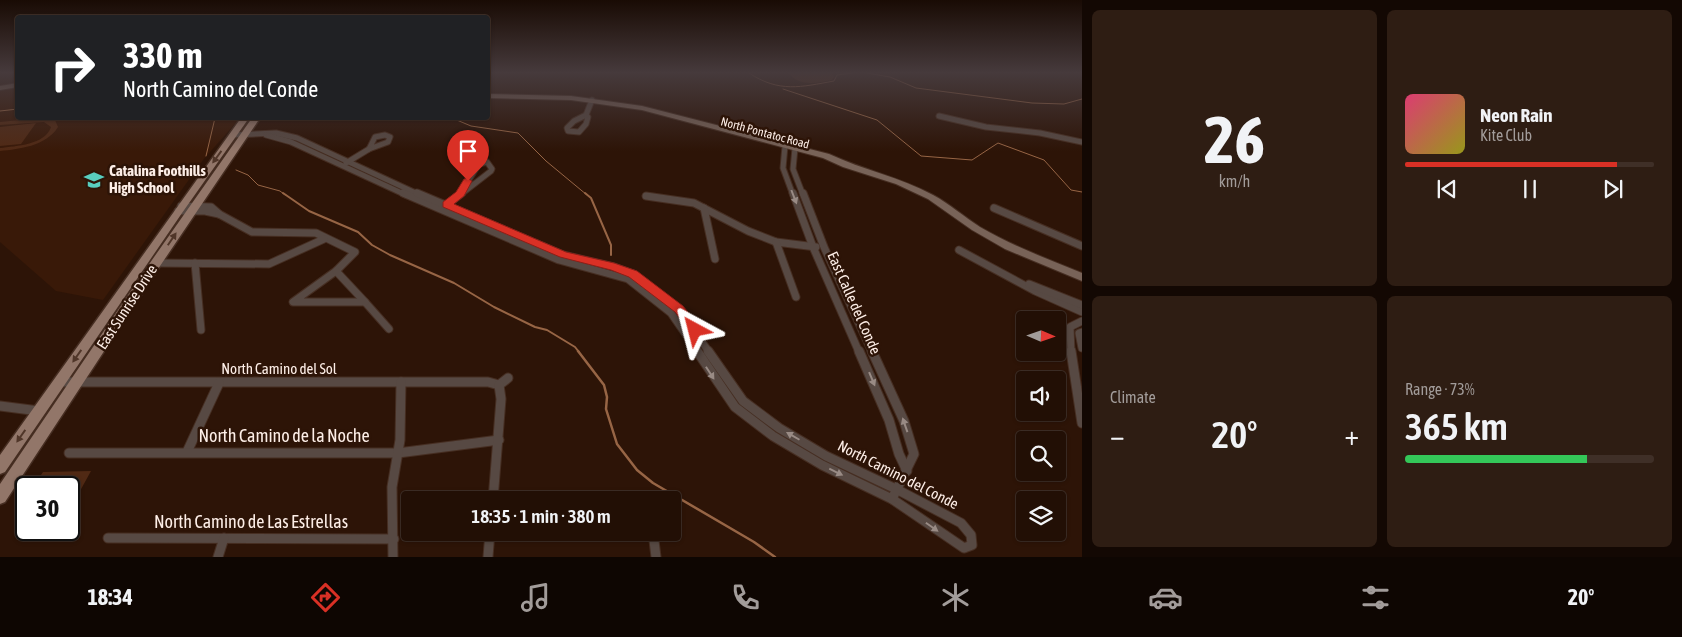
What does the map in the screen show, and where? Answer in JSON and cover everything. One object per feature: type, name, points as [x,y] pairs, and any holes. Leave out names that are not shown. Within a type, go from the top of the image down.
[{"type":"main road","name":"East Sunrise Drive","points":[[0,497],[156,263],[186,208],[244,120]]},
{"type":"main road","name":"East Sunrise Drive","points":[[0,467],[59,382],[186,208],[255,120]]},
{"type":"street","name":"North Pontatoc Road","points":[[532,99],[591,103],[638,113],[794,150],[882,175],[931,197],[975,228],[1008,247],[1082,277]]},
{"type":"street","name":"North Pontatoc Road","points":[[490,101],[591,103]]},
{"type":"street","points":[[586,114],[591,103]]},
{"type":"street","points":[[939,116],[986,127],[1040,133],[1082,142]]},
{"type":"street","name":"North Camino del Conde","points":[[233,135],[266,135],[291,142],[347,163],[402,193],[444,207],[563,255],[614,267],[633,274],[679,309],[743,401],[778,428],[818,451],[961,523],[971,535],[972,545],[964,548],[892,499],[822,465],[773,436],[735,407],[710,373],[686,333],[671,313],[628,280],[611,273],[559,260],[444,207]]},
{"type":"street","name":"East Calle del Conde","points":[[784,148],[782,168],[813,247],[854,336],[889,420],[899,454],[907,471]]},
{"type":"street","points":[[347,163],[369,149]]},
{"type":"street","name":"East Calle del Conde","points":[[794,150],[792,170],[824,247],[904,421],[914,454],[892,499]]},
{"type":"street","points":[[444,207],[490,171],[492,169],[491,165],[487,162],[480,164],[460,194]]},
{"type":"street","points":[[646,196],[687,201],[748,231],[776,242],[824,247]]},
{"type":"street","points":[[186,208],[219,214],[252,232],[316,233],[355,252],[336,270],[293,302],[365,302]]},
{"type":"street","points":[[704,208],[715,258]]},
{"type":"street","points":[[994,208],[1082,246]]},
{"type":"street","points":[[156,263],[269,264],[324,238]]},
{"type":"street","points":[[776,242],[796,297]]},
{"type":"street","points":[[959,250],[1020,281],[1039,293],[1082,312]]},
{"type":"street","points":[[196,263],[201,330]]},
{"type":"street","points":[[336,270],[389,329]]},
{"type":"street","points":[[1020,281],[1044,288],[1082,305]]},
{"type":"street","points":[[1082,321],[1070,327],[1069,334],[1079,389],[1082,422]]},
{"type":"street","points":[[1082,332],[1079,333],[1082,348]]},
{"type":"street","points":[[854,336],[865,336]]},
{"type":"street","points":[[494,491],[499,440],[501,396],[499,385],[508,378]]},
{"type":"street","name":"North Camino del Sol","points":[[59,382],[488,382],[499,385]]},
{"type":"street","points":[[393,557],[392,487],[398,453],[401,382]]},
{"type":"street","points":[[187,452],[219,383]]},
{"type":"street","points":[[0,406],[39,411]]},
{"type":"street","name":"North Camino de la Noche","points":[[69,453],[398,453],[499,440]]},
{"type":"street","name":"North Camino de Las Estrellas","points":[[108,538],[394,538]]},
{"type":"street","points":[[218,557],[224,538]]},
{"type":"street","points":[[488,557],[489,541]]},
{"type":"street","points":[[654,541],[656,557]]},
{"type":"shaded area","name":"Catalina Foothills High School","points":[[0,99],[15,99],[15,120],[238,120],[203,160],[103,300],[56,291],[0,242]]},
{"type":"shaded area","points":[[55,120],[58,127],[40,142],[24,148],[0,151],[0,148],[29,144],[43,138],[51,127],[44,122],[0,125],[0,122]]},
{"type":"shaded area","points":[[36,123],[21,144],[0,146],[0,127]]},
{"type":"shaded area","points":[[91,471],[80,491],[80,476],[40,476],[43,472]]},
{"type":"waterway","points":[[813,99],[877,120],[921,156],[972,160],[998,143],[1044,160],[1071,190],[1082,192]]},
{"type":"waterway","points":[[1001,99],[1032,103],[1064,104],[1082,99]]},
{"type":"waterway","points":[[0,111],[15,109]]},
{"type":"waterway","points":[[206,156],[215,120]]},
{"type":"waterway","points":[[457,120],[471,126],[518,133],[546,161],[587,195]]},
{"type":"waterway","points":[[236,170],[248,175],[258,185],[280,191],[285,195]]},
{"type":"waterway","points":[[283,193],[309,211],[358,232],[372,245],[390,255],[454,283],[494,307],[535,327],[547,330],[575,347],[579,352]]},
{"type":"waterway","points":[[585,193],[591,198],[611,245],[611,255]]},
{"type":"waterway","points":[[578,351],[604,385],[607,397],[606,409],[617,444],[637,470],[653,483],[754,542],[775,557]]},
{"type":"place","name":"Catalina Foothills High School","points":[[94,180]]},
{"type":"route","points":[[468,181],[460,194],[446,204],[563,255],[614,267],[633,274],[679,309],[695,330]]}]
